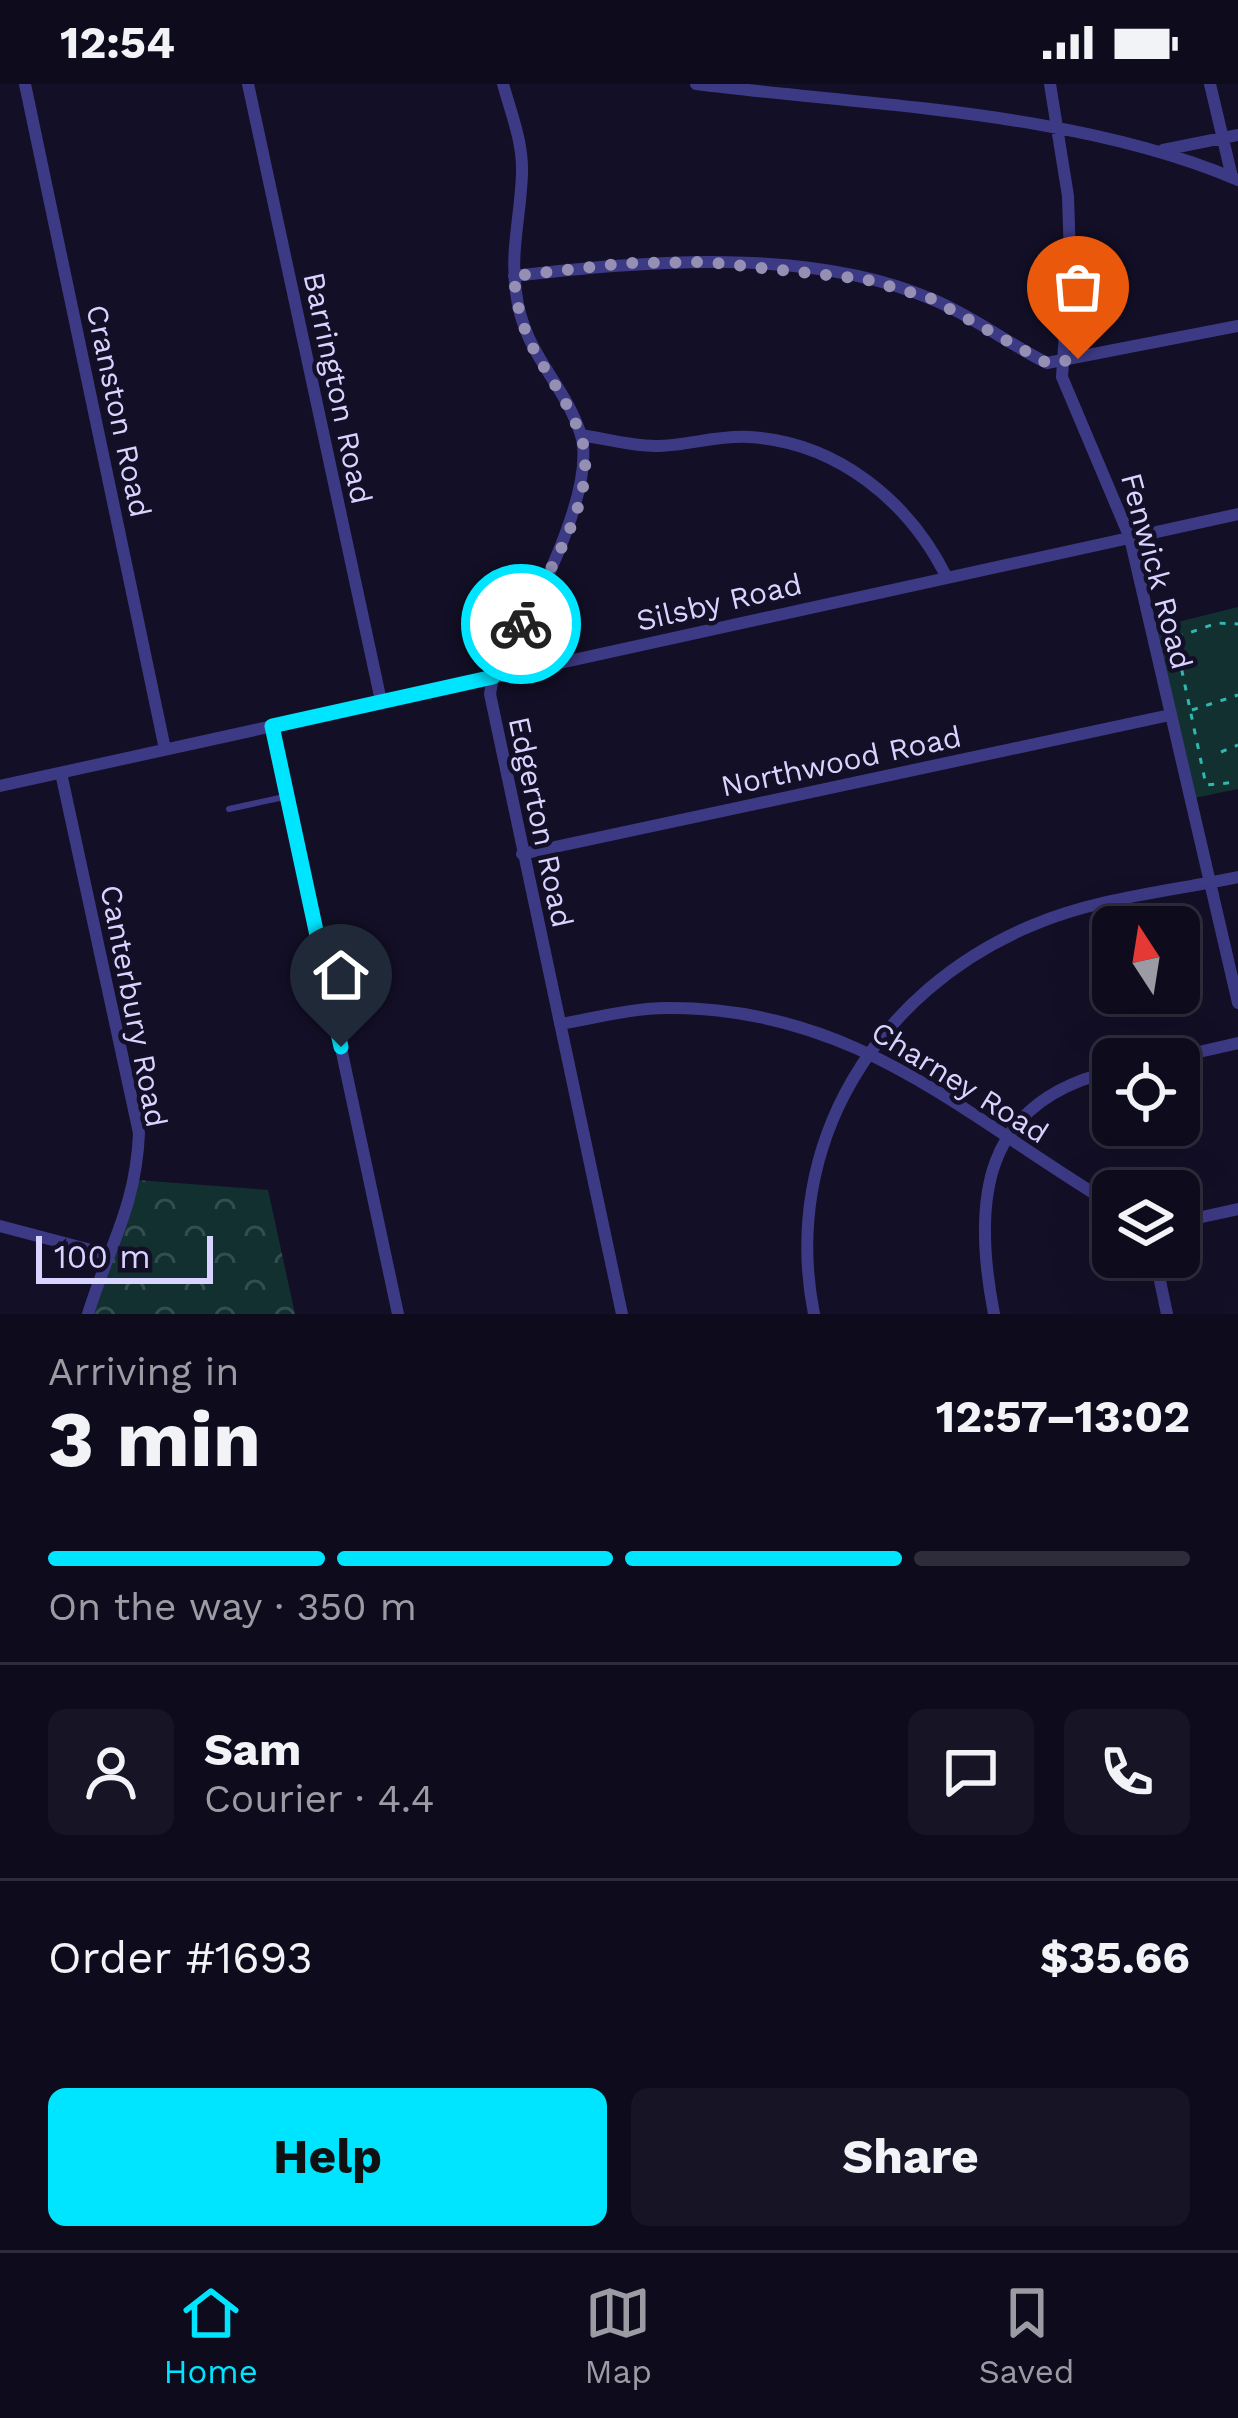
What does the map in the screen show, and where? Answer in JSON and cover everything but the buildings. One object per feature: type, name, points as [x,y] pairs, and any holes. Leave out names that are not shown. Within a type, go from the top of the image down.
[{"type":"street","name":"Cranston Road","points":[[26,84],[165,749]]},
{"type":"street","name":"Barrington Road","points":[[248,84],[381,701]]},
{"type":"street","points":[[503,84],[521,149],[514,276],[529,345],[581,435],[652,446],[752,437],[802,447],[855,472],[891,498],[922,533],[946,576]]},
{"type":"street","points":[[696,84],[1060,129],[1156,151],[1235,179]]},
{"type":"street","name":"Fenwick Road","points":[[1050,84],[1060,129],[1070,258],[1061,362],[1066,396],[1104,466],[1130,538],[1238,1003]]},
{"type":"street","points":[[1210,84],[1235,179]]},
{"type":"street","points":[[1156,151],[1238,135]]},
{"type":"street","points":[[514,276],[627,263],[707,262],[864,279],[930,298],[1047,363],[1238,326]]},
{"type":"street","name":"Edgerton Road","points":[[581,435],[583,472],[577,509],[493,677],[490,694],[622,1314]]},
{"type":"street","name":"Silsby Road","points":[[0,786],[1238,514]]},
{"type":"street","name":"Northwood Road","points":[[522,854],[1170,716]]},
{"type":"street","points":[[272,726],[398,1314]]},
{"type":"street","name":"Canterbury Road","points":[[61,773],[139,1133],[133,1199],[106,1254],[88,1314]]},
{"type":"street","points":[[814,1314],[808,1234],[814,1176],[832,1119],[867,1049],[930,984],[998,940],[1062,915],[1238,877]]},
{"type":"street","name":"Charney Road","points":[[560,1024],[638,1010],[701,1010],[794,1023],[867,1049],[1092,1191]]},
{"type":"street","points":[[1200,1052],[1238,1043]]},
{"type":"street","points":[[994,1314],[981,1233],[990,1178],[1007,1136],[1066,1088],[1092,1079]]},
{"type":"street","points":[[1200,1217],[1238,1209]]},
{"type":"street","points":[[0,1226],[106,1254]]},
{"type":"street","points":[[1159,1278],[1167,1314]]},
{"type":"lane","points":[[229,809],[288,796]]},
{"type":"path","points":[[1162,626],[1166,636],[1175,638],[1217,623],[1238,624]]},
{"type":"path","points":[[1175,638],[1206,785],[1238,782]]},
{"type":"path","points":[[1190,711],[1238,695]]},
{"type":"path","points":[[1221,752],[1238,746]]},
{"type":"green space","points":[[1238,607],[1238,789],[1194,798],[1157,627]]},
{"type":"green space","points":[[137,1180],[268,1190],[295,1314],[88,1314]]},
{"type":"way so far","points":[[521,624],[577,509],[584,454],[581,435],[529,345],[514,276],[627,263],[707,262],[864,279],[930,298],[994,329],[1047,363],[1078,359]]},
{"type":"route","points":[[341,1047],[272,726],[493,677],[521,624]]}]
